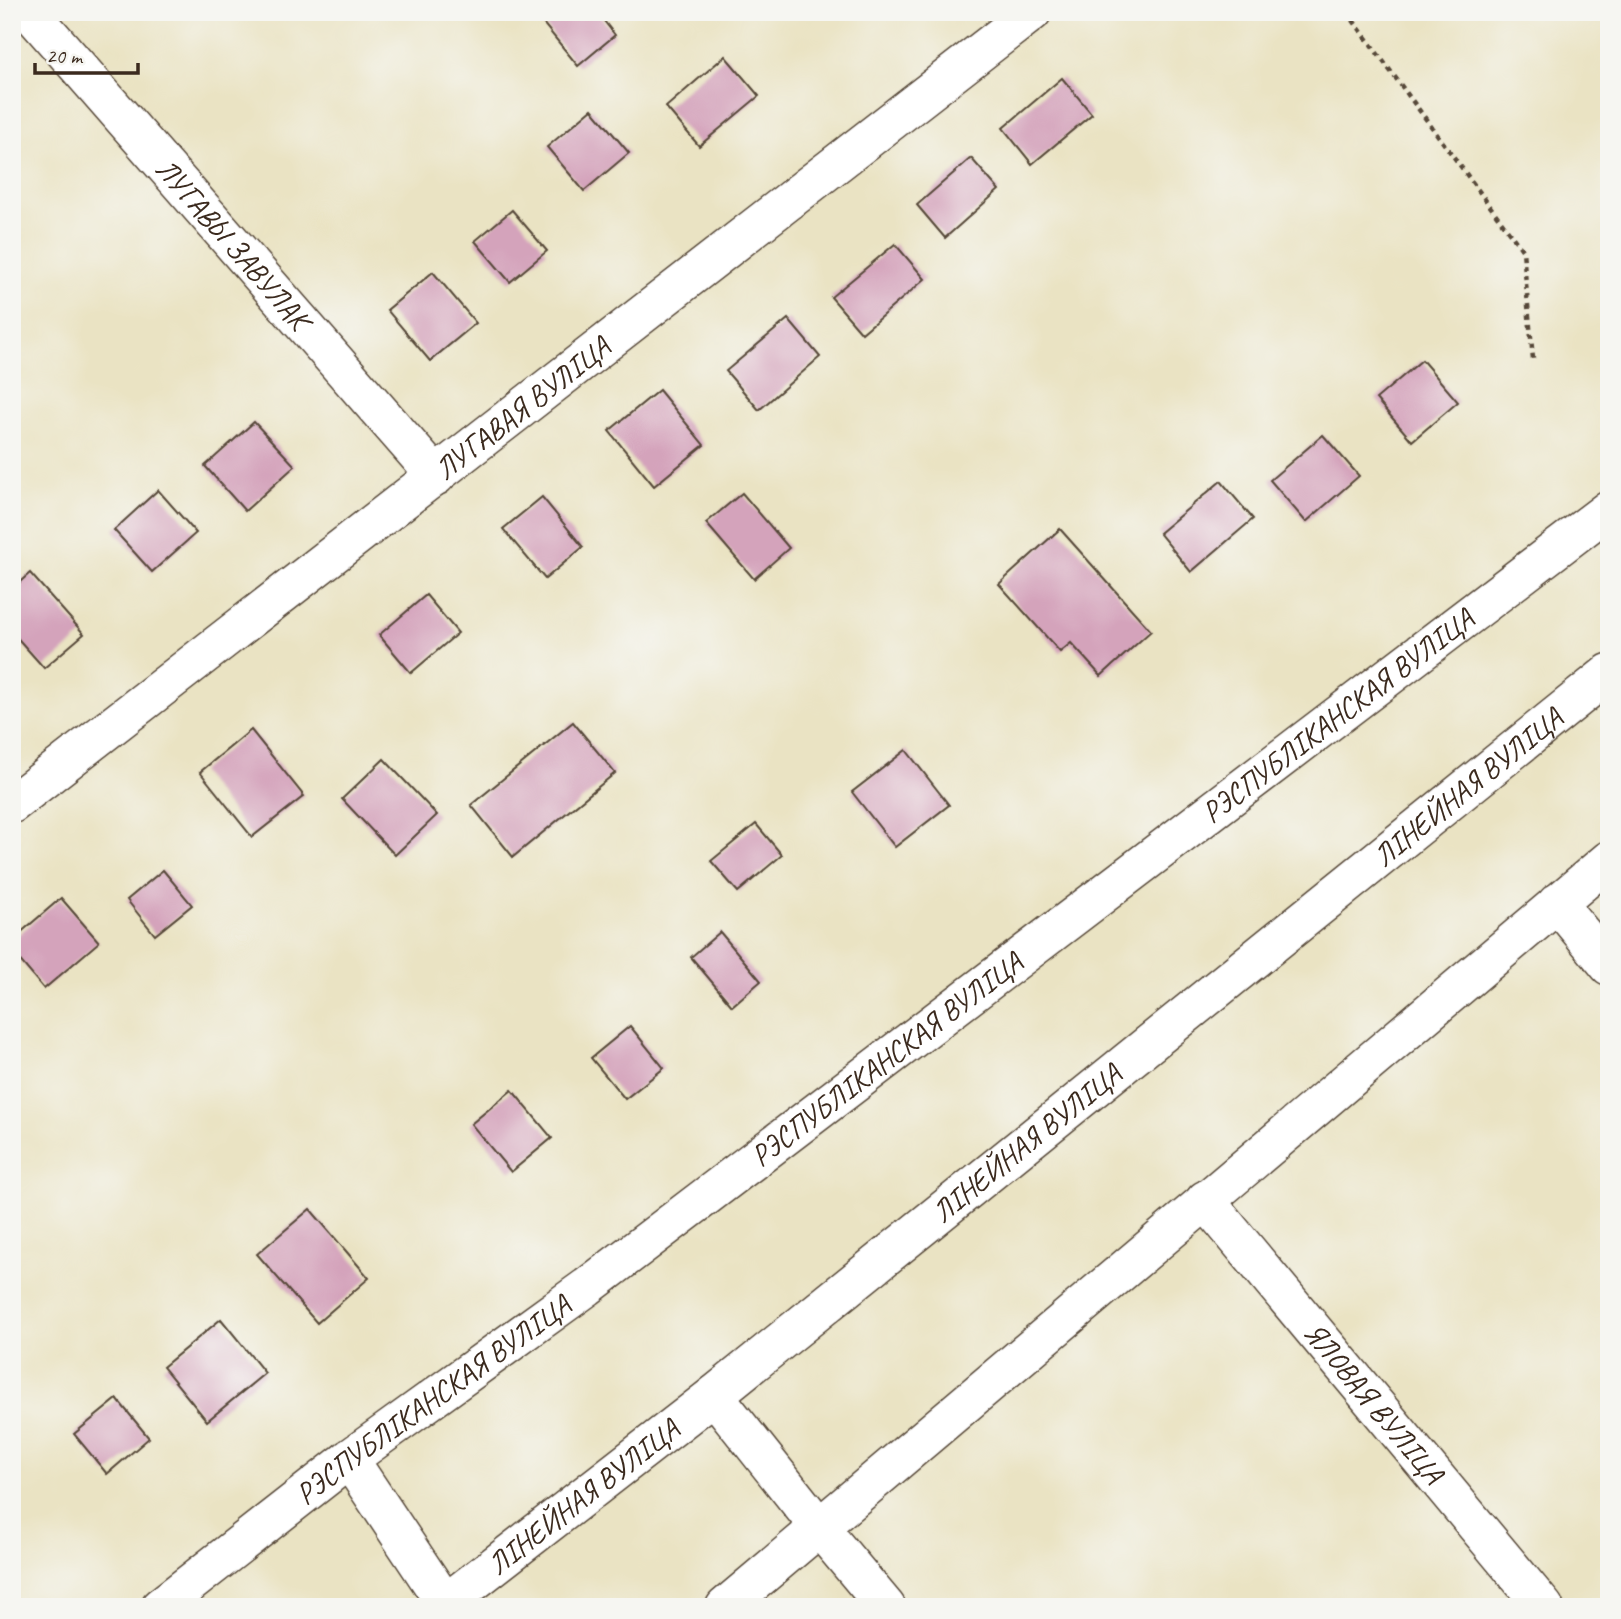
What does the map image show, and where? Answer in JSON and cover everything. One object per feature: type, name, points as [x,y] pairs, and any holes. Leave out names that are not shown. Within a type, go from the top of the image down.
[{"type":"street","name":"ЛУГАВЫ ЗАВУЛАК","points":[[30,12],[436,477]]},
{"type":"street","name":"ЛУГАВАЯ ВУЛІЦА","points":[[12,804],[436,477],[1016,17]]},
{"type":"street","name":"РЭСПУБЛІКАНСКАЯ ВУЛІЦА","points":[[160,1607],[349,1460],[587,1287],[1609,509]]},
{"type":"street","name":"ЛІНЕЙНАЯ ВУЛІЦА","points":[[443,1605],[714,1395],[1609,673]]},
{"type":"street","points":[[724,1607],[1609,860]]},
{"type":"street","points":[[1557,903],[1609,966]]},
{"type":"street","name":"ЯЛОВАЯ ВУЛІЦА","points":[[1205,1200],[1544,1607]]},
{"type":"street","points":[[714,1395],[886,1607]]},
{"type":"street","points":[[349,1460],[443,1605]]},
{"type":"path","points":[[1347,12],[1523,251],[1533,359]]},
{"type":"building","points":[[534,12],[597,12],[615,35],[578,66]]},
{"type":"building","points":[[725,56],[759,96],[699,146],[666,107]]},
{"type":"building","points":[[1062,78],[1092,114],[1032,164],[1003,128]]},
{"type":"building","points":[[592,109],[629,153],[584,191],[547,147]]},
{"type":"building","points":[[971,158],[999,190],[945,238],[917,205]]},
{"type":"building","points":[[512,210],[547,251],[510,282],[475,241]]},
{"type":"building","points":[[895,244],[925,279],[862,333],[831,297]]},
{"type":"building","points":[[433,272],[476,323],[430,361],[387,310]]},
{"type":"building","points":[[788,319],[820,357],[759,410],[726,371]]},
{"type":"building","points":[[1422,360],[1458,402],[1412,441],[1376,399]]},
{"type":"building","points":[[659,390],[704,445],[654,486],[609,431]]},
{"type":"building","points":[[254,422],[295,466],[245,511],[205,466]]},
{"type":"building","points":[[1323,435],[1359,476],[1306,522],[1270,480]]},
{"type":"building","points":[[1221,481],[1253,519],[1191,572],[1159,533]]},
{"type":"building","points":[[158,490],[196,533],[152,572],[114,530]]},
{"type":"building","points":[[742,493],[789,548],[754,579],[706,523]]},
{"type":"building","points":[[542,497],[583,547],[545,579],[503,529]]},
{"type":"building","points":[[1060,529],[1151,631],[1101,676],[1071,643],[1060,652],[999,584]]},
{"type":"building","points":[[30,573],[84,634],[44,668],[12,632],[12,589]]},
{"type":"building","points":[[426,595],[458,633],[411,673],[379,635]]},
{"type":"building","points":[[573,722],[615,773],[513,857],[471,805]]},
{"type":"building","points":[[251,730],[304,796],[252,837],[200,772]]},
{"type":"building","points":[[906,750],[949,805],[895,847],[852,792]]},
{"type":"building","points":[[384,759],[437,815],[395,855],[342,799]]},
{"type":"building","points":[[756,824],[782,855],[738,892],[711,861]]},
{"type":"building","points":[[163,870],[192,905],[155,935],[127,900]]},
{"type":"building","points":[[61,898],[99,942],[44,989],[12,951],[12,940]]},
{"type":"building","points":[[720,932],[761,981],[732,1006],[691,957]]},
{"type":"building","points":[[630,1026],[664,1068],[625,1099],[591,1058]]},
{"type":"building","points":[[512,1090],[552,1138],[511,1172],[471,1124]]},
{"type":"building","points":[[310,1209],[369,1278],[317,1323],[257,1254]]},
{"type":"building","points":[[221,1319],[265,1373],[207,1421],[163,1367]]},
{"type":"building","points":[[117,1399],[149,1438],[107,1474],[74,1434]]}]
